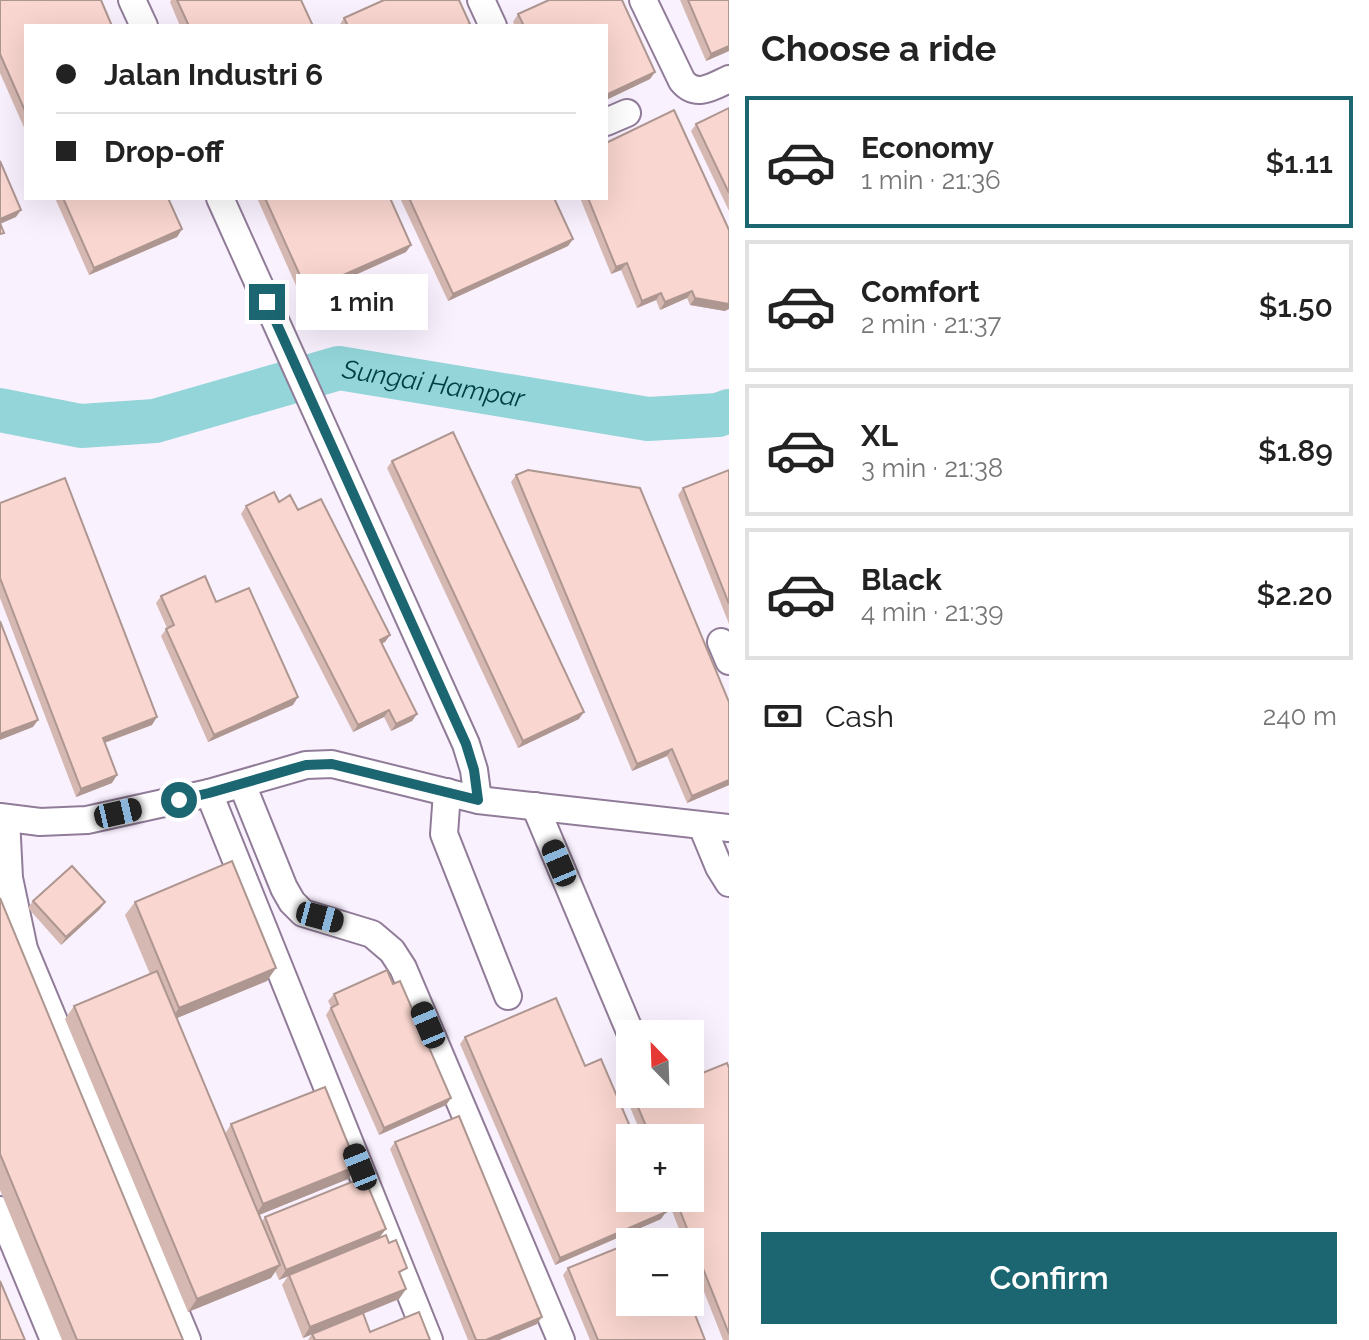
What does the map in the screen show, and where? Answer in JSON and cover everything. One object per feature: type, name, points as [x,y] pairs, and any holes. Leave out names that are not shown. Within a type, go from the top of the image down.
[{"type":"street","points":[[132,0],[143,24]]},
{"type":"street","points":[[481,0],[492,24]]},
{"type":"street","points":[[643,0],[688,88],[705,90],[729,79]]},
{"type":"street","points":[[221,200],[466,744],[478,800]]},
{"type":"street","points":[[187,1340],[24,949],[9,878],[3,818],[40,822],[87,820],[209,793],[306,765],[332,764],[478,800],[729,828]]},
{"type":"street","points":[[242,784],[292,902],[303,913],[372,934],[392,951],[403,968],[561,1340]]},
{"type":"street","points":[[447,792],[444,834],[508,996]]},
{"type":"street","points":[[209,793],[429,1340]]},
{"type":"street","points":[[535,806],[625,1020]]},
{"type":"street","points":[[702,826],[729,883]]},
{"type":"street","points":[[0,1210],[54,1340]]},
{"type":"building","points":[[0,0],[101,0],[111,24],[24,24],[24,108],[0,54]]},
{"type":"building","points":[[177,0],[301,0],[312,24],[188,24]]},
{"type":"building","points":[[384,0],[459,0],[470,24],[347,24],[344,18]]},
{"type":"building","points":[[549,0],[622,0],[655,72],[608,94],[608,24],[523,24],[518,14]]},
{"type":"building","points":[[688,0],[729,0],[729,46],[711,54]]},
{"type":"building","points":[[729,108],[729,193],[696,124]]},
{"type":"building","points":[[674,110],[729,230],[729,304],[695,298],[692,291],[665,302],[661,293],[642,301],[627,263],[616,267],[589,200],[608,200],[608,142]]},
{"type":"building","points":[[0,161],[21,210],[0,219]]},
{"type":"building","points":[[64,200],[169,200],[182,229],[94,268]]},
{"type":"building","points":[[266,200],[391,200],[411,245],[307,291]]},
{"type":"building","points":[[410,200],[555,200],[573,239],[453,294]]},
{"type":"building","points":[[453,432],[584,712],[523,741],[392,461]]},
{"type":"building","points":[[528,470],[640,488],[729,702],[729,780],[692,796],[672,749],[637,764],[516,475]]},
{"type":"building","points":[[729,470],[729,604],[683,488]]},
{"type":"building","points":[[65,478],[157,717],[103,738],[117,775],[81,789],[0,578],[0,503]]},
{"type":"building","points":[[274,492],[279,502],[290,495],[298,510],[321,499],[390,635],[380,640],[417,714],[396,724],[389,710],[358,725],[246,506]]},
{"type":"building","points":[[205,576],[216,602],[249,588],[298,697],[214,735],[166,629],[174,625],[161,596]]},
{"type":"building","points":[[0,621],[38,720],[0,734]]},
{"type":"building","points":[[232,861],[276,968],[179,1008],[135,902]]},
{"type":"building","points":[[72,866],[105,902],[66,937],[33,901]]},
{"type":"building","points":[[0,898],[183,1340],[77,1340],[0,1154]]},
{"type":"building","points":[[387,970],[393,984],[400,981],[451,1098],[384,1128],[331,1008],[338,1004],[334,994]]},
{"type":"building","points":[[157,971],[280,1265],[197,1299],[74,1006]]},
{"type":"building","points":[[556,998],[585,1066],[601,1059],[616,1094],[616,1108],[622,1108],[629,1124],[616,1124],[616,1212],[666,1212],[629,1228],[616,1228],[616,1234],[560,1258],[465,1037]]},
{"type":"building","points":[[727,1063],[729,1068],[729,1334],[704,1271],[704,1228],[687,1228],[681,1212],[704,1212],[704,1124],[645,1124],[638,1108],[704,1108],[704,1072]]},
{"type":"building","points":[[325,1087],[357,1166],[263,1204],[231,1124]]},
{"type":"building","points":[[459,1116],[542,1317],[486,1340],[476,1340],[395,1142]]},
{"type":"building","points":[[364,1177],[386,1229],[286,1270],[265,1217]]},
{"type":"building","points":[[386,1235],[389,1243],[396,1240],[407,1268],[399,1272],[406,1289],[310,1327],[289,1275]]},
{"type":"building","points":[[616,1249],[616,1316],[696,1316],[705,1340],[598,1340],[568,1268]]},
{"type":"building","points":[[0,1281],[25,1340],[0,1340]]},
{"type":"building","points":[[419,1312],[430,1340],[315,1340],[312,1334],[363,1313],[370,1332]]},
{"type":"waterway","name":"Sungai Hampar","points":[[0,410],[81,426],[155,421],[339,368],[648,419],[718,415],[729,411]]},
{"type":"route","points":[[179,800],[306,765],[332,764],[478,800],[466,744],[267,302]]}]
